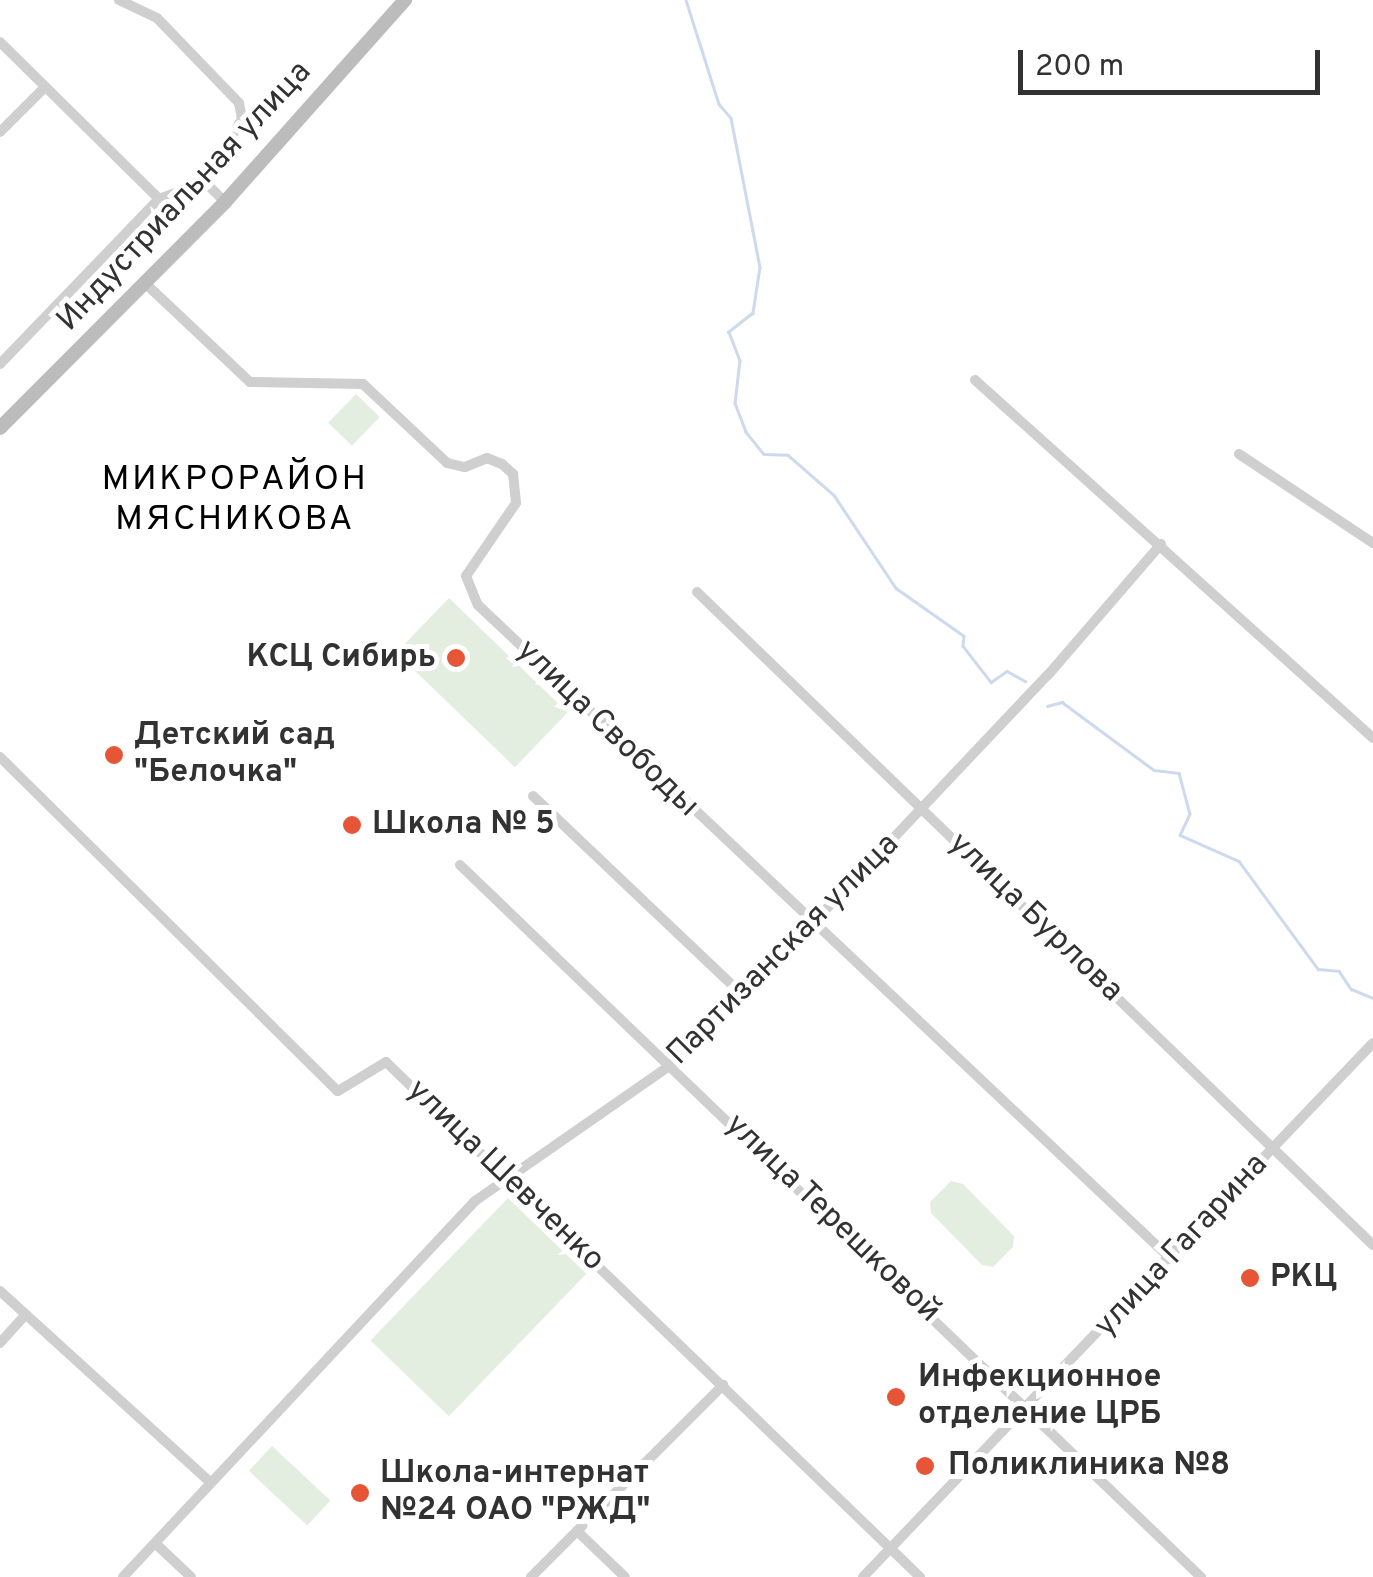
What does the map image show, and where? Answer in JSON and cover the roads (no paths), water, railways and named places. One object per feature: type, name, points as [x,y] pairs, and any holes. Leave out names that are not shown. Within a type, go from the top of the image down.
[{"type":"street","points":[[0,42],[159,199],[205,182],[242,119],[239,103],[157,18],[119,0]]},
{"type":"street","name":"Индустриальная улица","points":[[0,428],[225,202],[405,0]]},
{"type":"street","points":[[0,132],[46,87]]},
{"type":"street","points":[[205,182],[225,202]]},
{"type":"street","name":"Индустриальная улица","points":[[0,364],[159,199]]},
{"type":"street","name":"улица Свободы","points":[[146,284],[250,382],[363,384],[447,463],[465,467],[487,458],[513,474],[516,503],[466,576],[478,605],[812,926],[1171,1259]]},
{"type":"street","points":[[975,380],[1373,738]]},
{"type":"street","points":[[1239,454],[1373,543]]},
{"type":"street","name":"Партизанская улица","points":[[123,1577],[504,1176],[671,1065],[744,996],[924,810],[1161,544]]},
{"type":"street","name":"улица Бурлова","points":[[696,592],[810,708],[924,810],[1373,1245]]},
{"type":"street","name":"улица Шевченко","points":[[0,757],[338,1091],[386,1062],[920,1577]]},
{"type":"street","points":[[534,796],[744,996]]},
{"type":"street","name":"улица Терешковой","points":[[460,864],[1030,1408],[1201,1577]]},
{"type":"street","name":"улица Гагарина","points":[[863,1577],[1030,1408],[1373,1042]]},
{"type":"street","points":[[0,1291],[210,1483]]},
{"type":"street","points":[[0,1343],[26,1316]]},
{"type":"street","points":[[531,1577],[723,1385]]},
{"type":"street","points":[[577,1531],[625,1577]]},
{"type":"street","points":[[156,1544],[190,1577]]},
{"type":"waterway","points":[[686,0],[719,104],[731,118],[760,267],[753,313],[729,332],[740,360],[735,403],[746,432],[764,454],[788,455],[834,495],[896,588],[964,636],[963,646],[991,682],[1007,671],[1025,681]]},
{"type":"waterway","points":[[1047,706],[1062,702],[1154,770],[1179,773],[1190,814],[1180,835],[1239,861],[1318,969],[1339,971],[1351,989],[1373,998]]},
{"type":"place","name":"КСЦ Сибирь","points":[[456,658]]},
{"type":"place","name":"Детский сад \"Белочка\"","points":[[114,755]]},
{"type":"place","name":"Школа № 5","points":[[352,825]]},
{"type":"place","name":"РКЦ","points":[[1250,1278]]},
{"type":"place","name":"Инфекционное отделение ЦРБ","points":[[896,1397]]},
{"type":"place","name":"Поликлиника №8","points":[[925,1466]]},
{"type":"place","name":"Школа-интернат №24 ОАО \"РЖД\"","points":[[360,1493]]},
{"type":"district","name":"МИКРОРАЙОН МЯСНИКОВА","points":[[235,500]]}]
